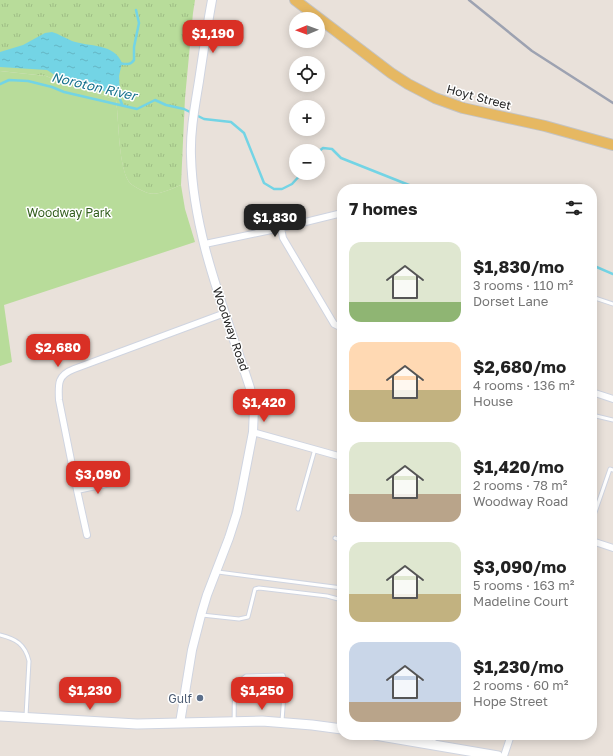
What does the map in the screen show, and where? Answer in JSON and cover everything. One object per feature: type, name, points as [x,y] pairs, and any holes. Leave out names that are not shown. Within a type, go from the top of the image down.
[{"type":"main road","name":"Hoyt Street","points":[[294,0],[391,73],[435,98],[463,108],[545,126],[613,145]]},
{"type":"main road","points":[[0,716],[118,724],[234,721],[282,722],[337,728]]},
{"type":"main road","points":[[407,740],[498,756]]},
{"type":"street","name":"Woodway Road","points":[[180,723],[192,650],[201,615],[237,513],[253,432],[254,413],[252,394],[204,244],[191,166],[193,119],[212,0]]},
{"type":"street","points":[[204,244],[337,214]]},
{"type":"street","points":[[280,228],[284,238],[334,324],[337,326]]},
{"type":"street","points":[[87,535],[59,400],[58,386],[61,377],[74,369],[225,313]]},
{"type":"street","points":[[597,394],[613,399]]},
{"type":"street","points":[[253,432],[337,456]]},
{"type":"street","points":[[77,490],[115,482]]},
{"type":"street","points":[[597,543],[613,548]]},
{"type":"street","points":[[504,756],[509,740]]},
{"type":"lane","points":[[597,298],[613,304]]},
{"type":"lane","points":[[597,416],[613,420]]},
{"type":"lane","points":[[298,509],[315,449]]},
{"type":"lane","points":[[597,507],[610,469],[613,470]]},
{"type":"lane","points":[[216,572],[337,587]]},
{"type":"lane","points":[[201,615],[239,619],[248,617],[255,589],[259,588],[327,596],[337,599]]},
{"type":"lane","points":[[0,635],[16,640],[24,648],[28,656],[26,718]]},
{"type":"lane","points":[[234,721],[237,684],[242,678],[246,676],[284,675],[285,680],[282,722]]},
{"type":"lane","points":[[433,744],[434,740]]},
{"type":"green space","points":[[0,0],[195,0],[185,98],[181,185],[164,192],[152,194],[144,192],[131,184],[127,178],[121,157],[116,100],[67,85],[46,76],[0,71]]},
{"type":"green space","name":"Woodway Park","points":[[0,71],[46,76],[67,85],[116,100],[121,157],[127,178],[135,187],[152,194],[164,192],[181,185],[185,209],[195,242],[4,305],[12,362],[0,366]]},
{"type":"water","points":[[52,32],[72,41],[100,47],[113,52],[122,63],[119,76],[120,93],[115,97],[98,88],[61,79],[47,70],[0,67],[0,52],[23,45],[45,33]]},
{"type":"waterway","points":[[118,63],[129,64],[134,60],[134,47],[139,23],[136,10]]},
{"type":"waterway","name":"Noroton River","points":[[0,84],[9,80],[28,81],[52,87],[64,92],[137,109],[155,100],[166,105],[184,109],[204,119],[231,122],[244,133],[264,183],[274,189],[282,189],[292,184],[296,180]]},
{"type":"waterway","points":[[117,92],[122,104]]},
{"type":"waterway","name":"Noroton River","points":[[325,148],[332,149],[341,158],[406,184]]},
{"type":"waterway","name":"Noroton River","points":[[597,267],[613,274]]},
{"type":"railway","points":[[469,0],[532,51],[613,103]]},
{"type":"place","name":"Gulf","points":[[200,698]]}]
